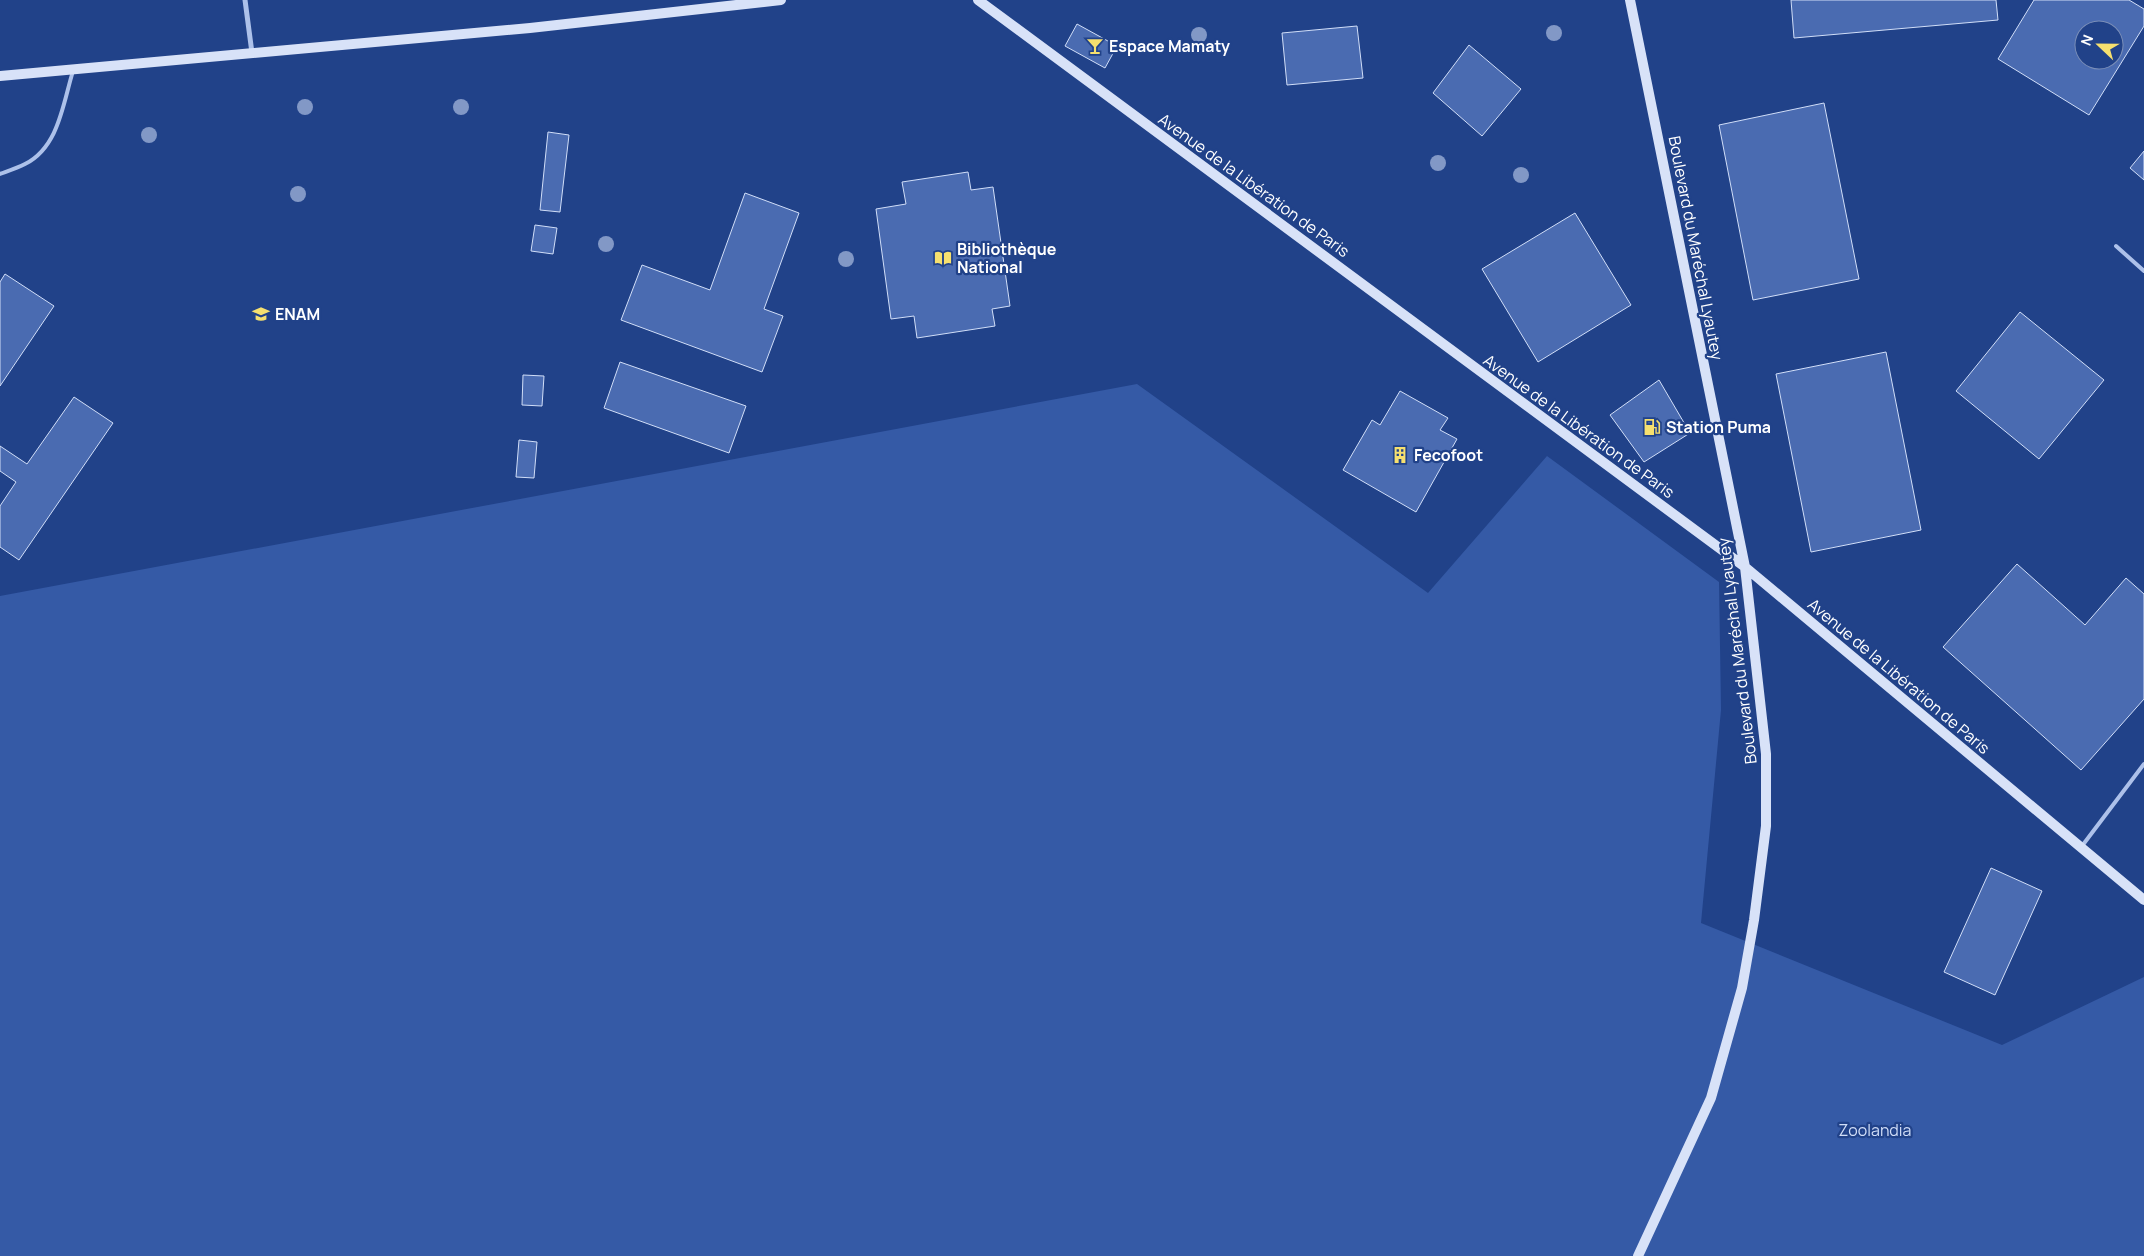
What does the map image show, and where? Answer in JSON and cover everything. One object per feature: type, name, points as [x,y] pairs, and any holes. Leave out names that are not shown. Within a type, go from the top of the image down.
[{"type":"main road","points":[[0,76],[520,29],[781,0]]},
{"type":"main road","name":"Avenue de la Libération de Paris","points":[[978,0],[1746,568],[2144,900]]},
{"type":"main road","name":"Boulevard du Maréchal Lyautey","points":[[1630,0],[1746,568],[1766,754],[1766,826],[1754,920],[1742,988],[1712,1098],[1638,1256]]},
{"type":"street","points":[[246,0],[252,53]]},
{"type":"lane","points":[[0,174],[26,164],[42,151],[54,135],[73,69]]},
{"type":"lane","points":[[2116,246],[2144,271]]},
{"type":"lane","points":[[2080,848],[2144,764]]},
{"type":"green space","name":"Zoolandia","points":[[1137,384],[1428,593],[1547,456],[1719,582],[1721,710],[1701,923],[2002,1045],[2144,977],[2144,1256],[0,1256],[0,596]]},
{"type":"building","points":[[1791,0],[1996,0],[1998,20],[1794,38]]},
{"type":"building","points":[[2034,0],[2129,0],[2144,9],[2144,26],[2124,58],[2124,20],[2074,20],[2074,70],[2117,70],[2089,115],[1998,59]]},
{"type":"building","points":[[1077,24],[1117,46],[1105,68],[1065,46]]},
{"type":"building","points":[[1357,26],[1363,78],[1287,85],[1282,33]]},
{"type":"building","points":[[1469,45],[1521,89],[1482,136],[1433,93]]},
{"type":"building","points":[[1824,103],[1859,279],[1753,300],[1719,125]]},
{"type":"building","points":[[548,132],[569,135],[560,212],[540,210]]},
{"type":"building","points":[[2144,151],[2144,180],[2130,168]]},
{"type":"building","name":"Bibliothèque National","points":[[968,172],[971,190],[993,187],[1010,306],[992,309],[995,326],[917,338],[914,316],[891,319],[876,209],[906,204],[902,182]]},
{"type":"building","points":[[745,193],[799,213],[764,309],[783,316],[762,372],[621,320],[642,265],[710,290]]},
{"type":"building","points":[[1575,213],[1631,305],[1538,362],[1482,269]]},
{"type":"building","points":[[535,225],[557,228],[553,254],[531,251]]},
{"type":"building","points":[[5,274],[54,306],[0,386],[0,282]]},
{"type":"building","points":[[2020,312],[2104,380],[2039,459],[1956,391]]},
{"type":"building","points":[[1886,352],[1921,530],[1811,552],[1776,374]]},
{"type":"building","points":[[620,362],[746,406],[729,453],[604,408]]},
{"type":"building","points":[[523,375],[544,376],[542,406],[522,405]]},
{"type":"building","points":[[1659,380],[1690,433],[1644,462],[1610,415]]},
{"type":"building","name":"Fecofoot","points":[[1400,391],[1448,418],[1440,430],[1457,439],[1416,512],[1343,470],[1372,420],[1380,425]]},
{"type":"building","points":[[74,397],[113,423],[19,560],[0,547],[0,506],[16,482],[0,471],[0,446],[27,464]]},
{"type":"building","points":[[519,440],[537,442],[534,478],[516,477]]},
{"type":"building","points":[[2017,564],[2085,625],[2126,578],[2144,594],[2144,699],[2081,770],[1943,647]]},
{"type":"building","points":[[1991,868],[2042,891],[1995,995],[1944,972]]},
{"type":"place","name":"Espace Mamaty","points":[[1095,46]]},
{"type":"place","name":"Bibliothèque National","points":[[943,258]]},
{"type":"place","name":"ENAM","points":[[261,314]]},
{"type":"place","name":"Station Puma","points":[[1652,427]]},
{"type":"place","name":"Fecofoot","points":[[1400,455]]}]
